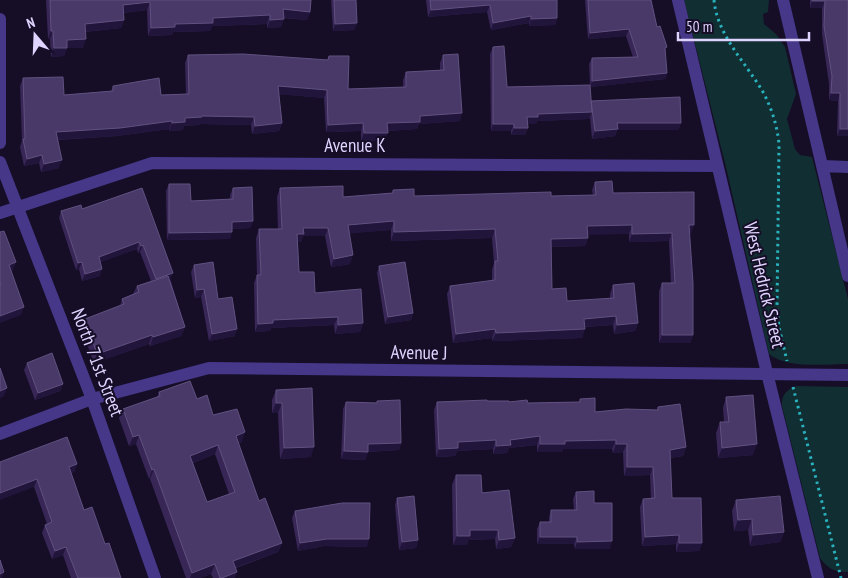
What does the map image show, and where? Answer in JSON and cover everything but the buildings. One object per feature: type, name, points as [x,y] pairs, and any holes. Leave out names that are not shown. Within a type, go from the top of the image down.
[{"type":"street","name":"West Hedrick Street","points":[[678,0],[766,373],[818,578]]},
{"type":"street","points":[[783,0],[848,276]]},
{"type":"street","points":[[0,19],[0,143]]},
{"type":"street","name":"North 71st Street","points":[[0,162],[92,399],[155,578]]},
{"type":"street","name":"Avenue K","points":[[0,213],[152,163],[717,166]]},
{"type":"street","points":[[823,166],[848,167]]},
{"type":"street","name":"Avenue J","points":[[0,434],[92,399],[208,368],[848,375]]},
{"type":"path","points":[[714,0],[715,11],[720,25],[762,91],[776,123],[778,144],[777,307],[779,327],[786,356]]},
{"type":"path","points":[[795,393],[841,578]]},
{"type":"green space","points":[[684,0],[769,0],[768,12],[763,14],[764,24],[776,34],[785,47],[796,94],[787,119],[795,149],[800,155],[812,157],[848,299],[848,364],[796,364],[777,359],[769,354],[726,167]]},
{"type":"green space","points":[[797,386],[848,387],[848,572],[832,569],[820,558],[782,406],[785,393]]}]
